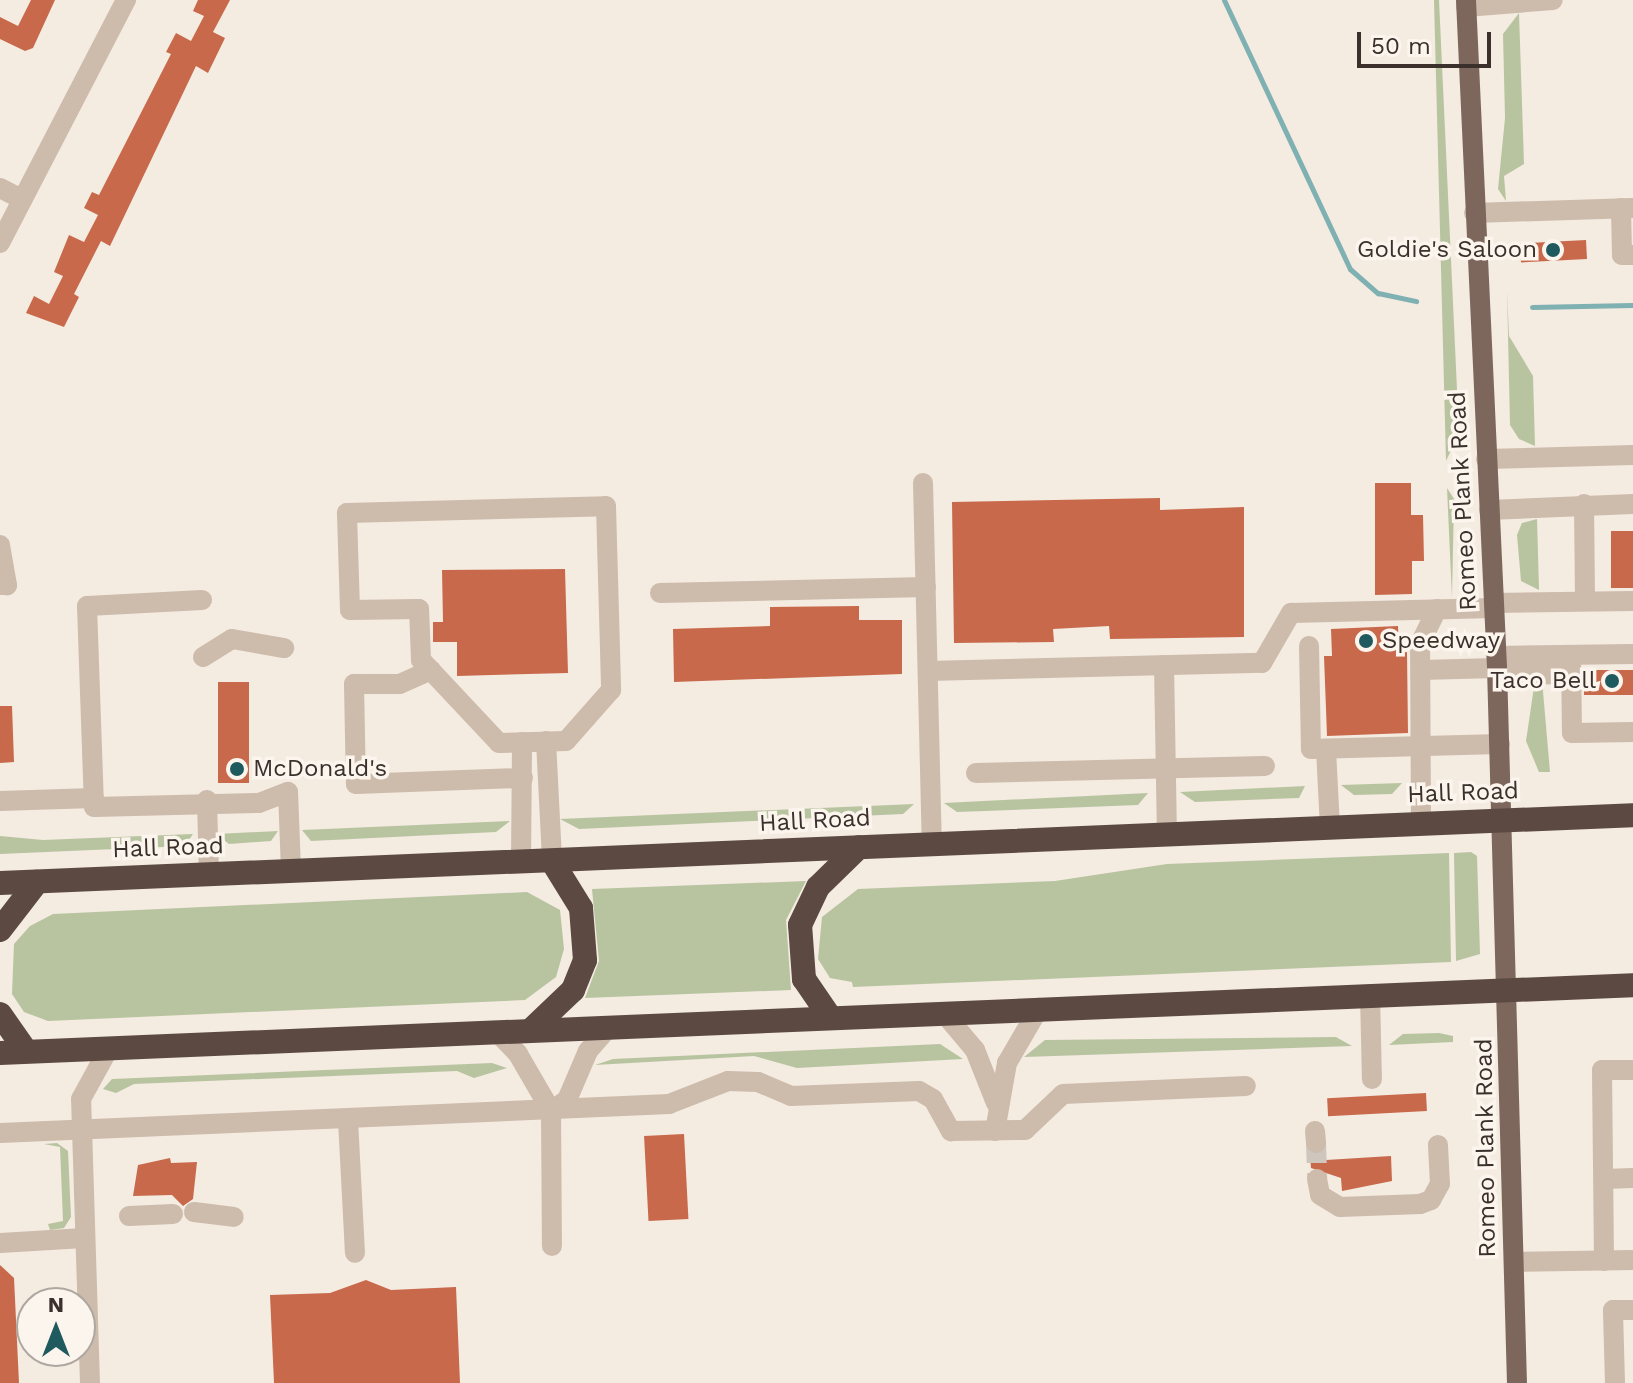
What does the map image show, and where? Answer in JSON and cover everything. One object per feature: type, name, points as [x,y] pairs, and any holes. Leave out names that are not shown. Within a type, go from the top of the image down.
[{"type":"highway","name":"Hall Road","points":[[0,883],[1633,815]]},
{"type":"highway","points":[[830,1017],[804,979],[800,925],[818,887],[859,847]]},
{"type":"highway","points":[[531,1030],[573,990],[585,960],[581,908],[552,861]]},
{"type":"highway","points":[[0,930],[37,882]]},
{"type":"highway","points":[[0,1053],[1633,985]]},
{"type":"highway","points":[[0,1014],[26,1051]]},
{"type":"main road","name":"Romeo Plank Road","points":[[1466,4],[1503,819],[1517,1383]]},
{"type":"street","points":[[0,243],[126,0]]},
{"type":"street","points":[[1466,4],[1553,0]]},
{"type":"street","points":[[0,188],[22,199]]},
{"type":"street","points":[[1474,213],[1627,208],[1622,255],[1633,255]]},
{"type":"street","points":[[1486,459],[1633,455]]},
{"type":"street","points":[[923,483],[932,844]]},
{"type":"street","points":[[1584,504],[1585,601]]},
{"type":"street","points":[[1489,510],[1633,504]]},
{"type":"street","points":[[606,506],[611,690],[566,741],[546,741],[499,743],[421,660],[419,609],[350,610],[347,513],[606,506]]},
{"type":"street","points":[[0,545],[7,585],[0,585]]},
{"type":"street","points":[[660,593],[926,587]]},
{"type":"street","points":[[202,600],[87,606],[94,807],[207,800],[259,803],[288,792],[291,871]]},
{"type":"street","points":[[928,671],[1262,663],[1291,613],[1633,601]]},
{"type":"street","points":[[1421,823],[1418,747],[1420,644],[1437,609]]},
{"type":"street","points":[[203,657],[245,637],[284,648]]},
{"type":"street","points":[[1309,646],[1311,749],[1500,744]]},
{"type":"street","points":[[1421,670],[1571,664],[1633,654]]},
{"type":"street","points":[[1571,664],[1572,733],[1633,732]]},
{"type":"street","points":[[1164,665],[1167,834]]},
{"type":"street","points":[[431,670],[400,684],[354,684],[356,784],[523,778]]},
{"type":"street","points":[[546,741],[552,861]]},
{"type":"street","points":[[521,862],[522,742]]},
{"type":"street","points":[[1326,749],[1330,827]]},
{"type":"street","points":[[976,773],[1265,766]]},
{"type":"street","points":[[0,801],[94,798]]},
{"type":"street","points":[[207,800],[209,874]]},
{"type":"street","points":[[1370,994],[1372,1079]]},
{"type":"street","points":[[995,1131],[996,1103],[1012,1050],[1039,1008]]},
{"type":"street","points":[[943,1012],[975,1050],[996,1103]]},
{"type":"street","points":[[551,1111],[567,1100],[588,1051],[609,1027]]},
{"type":"street","points":[[496,1031],[518,1054],[551,1111],[552,1246]]},
{"type":"street","points":[[90,1383],[80,1130],[83,1091],[109,1048]]},
{"type":"street","points":[[1604,1261],[1602,1070],[1633,1070]]},
{"type":"street","points":[[0,1133],[669,1104],[728,1081],[758,1082],[791,1096],[919,1091],[933,1099],[951,1131],[995,1131],[1032,1128],[1063,1094],[1246,1086]]},
{"type":"street","points":[[348,1120],[355,1253]]},
{"type":"street","points":[[1317,1179],[1320,1195],[1340,1207],[1420,1204],[1431,1200],[1440,1184],[1438,1145]]},
{"type":"street","points":[[1604,1179],[1633,1178]]},
{"type":"street","points":[[129,1216],[184,1213],[234,1217]]},
{"type":"street","points":[[0,1243],[84,1238]]},
{"type":"street","points":[[1515,1262],[1633,1260]]},
{"type":"street","points":[[1615,1383],[1613,1310],[1633,1310]]},
{"type":"green space","points":[[1434,0],[1439,0],[1459,433],[1446,461]]},
{"type":"green space","points":[[1519,13],[1524,164],[1504,176],[1506,201],[1498,189],[1505,118],[1503,34]]},
{"type":"green space","points":[[1507,289],[1509,336],[1533,376],[1535,446],[1519,439],[1510,425]]},
{"type":"green space","points":[[1447,488],[1454,499],[1452,598]]},
{"type":"green space","points":[[1537,519],[1539,590],[1521,581],[1517,535],[1522,523]]},
{"type":"green space","points":[[1542,680],[1550,772],[1539,772],[1526,741],[1534,687]]},
{"type":"green space","points":[[1402,783],[1392,794],[1354,795],[1341,785]]},
{"type":"green space","points":[[1305,786],[1299,798],[1195,802],[1180,792]]},
{"type":"green space","points":[[1148,793],[1138,805],[957,812],[944,803]]},
{"type":"green space","points":[[914,804],[903,814],[579,829],[560,819]]},
{"type":"green space","points":[[510,821],[496,832],[311,841],[302,830]]},
{"type":"green space","points":[[278,831],[271,841],[229,844],[216,834]]},
{"type":"green space","points":[[193,834],[185,846],[0,854],[0,836],[43,840]]},
{"type":"green space","points":[[1471,852],[1477,856],[1480,954],[1456,961],[1454,853]]},
{"type":"green space","points":[[1449,853],[1451,962],[853,987],[852,982],[830,978],[818,959],[822,917],[858,889],[1055,881],[1167,864]]},
{"type":"green space","points":[[806,881],[786,920],[791,990],[585,998],[599,961],[592,889]]},
{"type":"green space","points":[[527,892],[560,910],[564,949],[556,977],[525,1000],[48,1021],[24,1012],[12,994],[14,944],[30,926],[53,914]]},
{"type":"green space","points":[[1439,1033],[1453,1036],[1453,1042],[1389,1045],[1403,1034]]},
{"type":"green space","points":[[1336,1037],[1352,1046],[1024,1057],[1045,1040]]},
{"type":"green space","points":[[940,1044],[963,1059],[797,1068],[754,1056],[595,1065],[613,1059]]},
{"type":"green space","points":[[492,1063],[507,1068],[474,1078],[457,1071],[134,1084],[116,1093],[103,1089],[112,1079]]},
{"type":"green space","points":[[57,1143],[68,1151],[71,1217],[64,1228],[50,1230],[48,1224],[63,1221],[60,1147],[44,1144]]},
{"type":"building","points":[[31,0],[55,0],[33,48],[25,51],[0,39],[0,17],[18,26]]},
{"type":"building","points":[[198,0],[230,0],[213,32],[225,38],[208,73],[196,66],[110,246],[101,241],[74,294],[79,297],[64,327],[26,313],[34,296],[49,304],[63,276],[54,272],[69,235],[84,242],[98,215],[84,208],[92,192],[99,195],[171,54],[166,52],[176,33],[191,41],[204,16],[193,11]]},
{"type":"building","name":"Goldie's Saloon","points":[[1586,240],[1587,259],[1521,262],[1520,243]]},
{"type":"building","points":[[1375,483],[1411,483],[1411,515],[1423,515],[1424,561],[1412,561],[1412,594],[1375,595]]},
{"type":"building","points":[[1160,498],[1160,510],[1244,507],[1244,637],[1110,639],[1109,626],[1053,629],[1054,642],[954,643],[952,502]]},
{"type":"building","points":[[1611,531],[1633,531],[1633,588],[1611,588]]},
{"type":"building","points":[[565,569],[568,673],[457,676],[457,642],[433,642],[433,622],[443,622],[442,570]]},
{"type":"building","points":[[859,606],[859,620],[902,620],[902,674],[674,682],[673,629],[770,626],[770,607]]},
{"type":"building","points":[[1398,626],[1399,653],[1407,652],[1408,733],[1327,736],[1324,656],[1332,656],[1331,629]]},
{"type":"building","points":[[1584,670],[1633,670],[1633,695],[1584,695]]},
{"type":"building","points":[[218,682],[249,682],[249,783],[218,783]]},
{"type":"building","points":[[0,706],[12,706],[14,762],[0,763]]},
{"type":"building","points":[[1426,1093],[1427,1111],[1328,1116],[1327,1098]]},
{"type":"building","points":[[684,1134],[688,1219],[649,1221],[644,1136]]},
{"type":"building","points":[[1326,1151],[1326,1160],[1391,1156],[1392,1181],[1342,1191],[1341,1178],[1311,1168],[1310,1155]]},
{"type":"building","points":[[170,1158],[171,1163],[197,1162],[193,1199],[183,1206],[172,1195],[133,1196],[138,1165]]},
{"type":"building","points":[[0,1265],[14,1278],[19,1383],[0,1383]]},
{"type":"building","points":[[366,1280],[391,1290],[456,1287],[460,1383],[274,1383],[270,1295],[330,1293]]},
{"type":"waterway","points":[[1224,0],[1350,269],[1378,293],[1416,301]]},
{"type":"waterway","points":[[1532,307],[1633,305]]},
{"type":"tunnel","points":[[1316,1143],[1317,1179]]},
{"type":"place","name":"Goldie's Saloon","points":[[1553,250]]},
{"type":"place","name":"Speedway","points":[[1366,641]]},
{"type":"place","name":"Taco Bell","points":[[1612,681]]},
{"type":"place","name":"McDonald's","points":[[237,769]]}]
